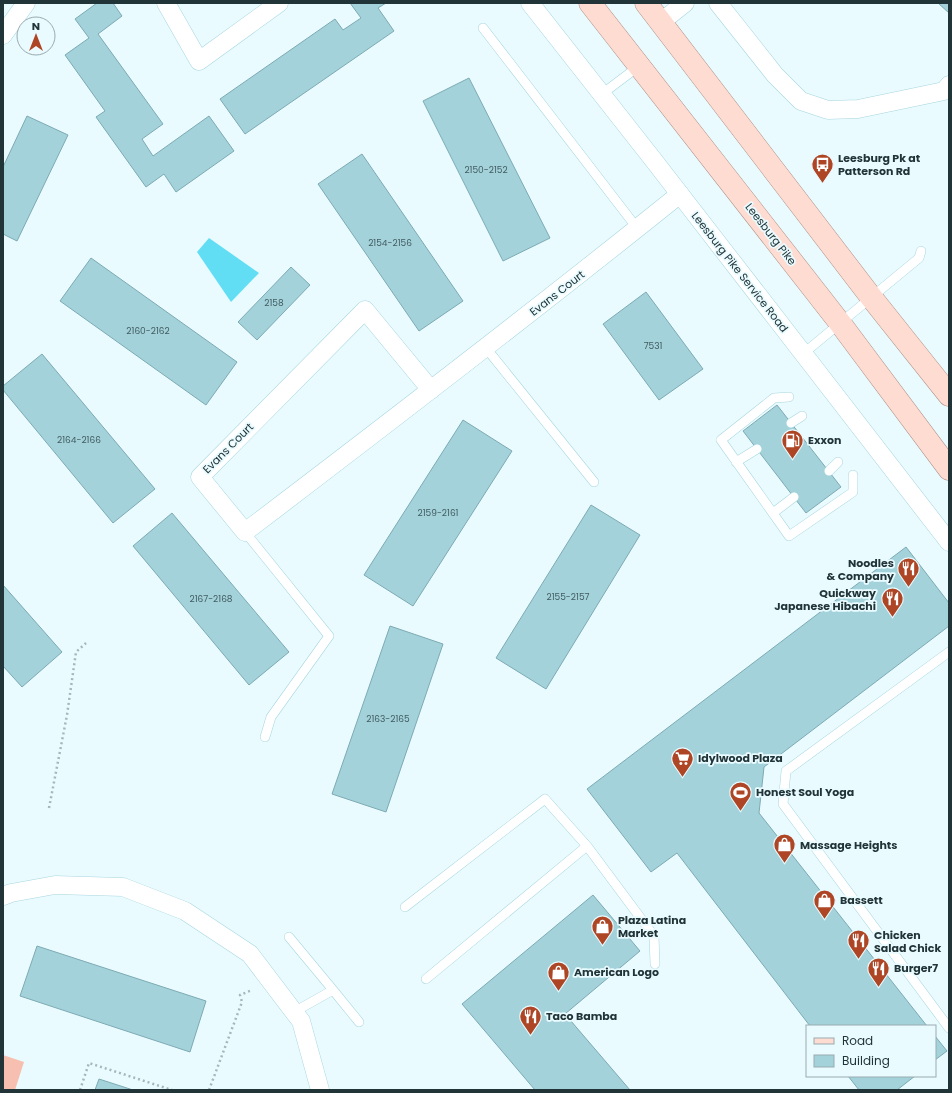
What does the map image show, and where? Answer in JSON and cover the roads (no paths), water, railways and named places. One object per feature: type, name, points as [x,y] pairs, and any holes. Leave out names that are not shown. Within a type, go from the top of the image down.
[{"type":"main road","name":"Leesburg Pike","points":[[590,3],[840,323],[949,468]]},
{"type":"main road","points":[[646,3],[871,297],[949,395]]},
{"type":"street","points":[[3,35],[26,3]]},
{"type":"street","points":[[166,3],[199,60],[279,3]]},
{"type":"street","name":"Leesburg Pike Service Road","points":[[530,3],[804,353],[949,542]]},
{"type":"street","points":[[661,22],[685,3]]},
{"type":"street","points":[[718,3],[775,75],[801,101],[828,110],[858,109],[944,91],[949,85]]},
{"type":"street","name":"Evans Court","points":[[431,390],[365,310],[200,477],[245,532],[431,390],[486,348],[680,194]]},
{"type":"street","points":[[3,896],[11,893],[55,885],[123,887],[185,911],[250,954],[271,981],[301,1021],[320,1090]]},
{"type":"lane","points":[[483,28],[637,228]]},
{"type":"lane","points":[[602,94],[639,66]]},
{"type":"lane","points":[[804,353],[919,258],[921,250]]},
{"type":"lane","points":[[486,348],[594,482]]},
{"type":"lane","points":[[789,397],[774,398],[721,440],[790,536],[853,492],[853,475]]},
{"type":"lane","points":[[792,423],[802,416]]},
{"type":"lane","points":[[736,462],[757,449]]},
{"type":"lane","points":[[828,471],[838,462]]},
{"type":"lane","points":[[772,513],[794,497]]},
{"type":"lane","points":[[245,532],[329,636],[271,717],[264,737]]},
{"type":"lane","points":[[949,652],[786,771],[783,804],[949,1028]]},
{"type":"lane","points":[[405,907],[545,799],[587,846],[654,936],[655,964]]},
{"type":"lane","points":[[426,979],[587,846]]},
{"type":"lane","points":[[290,937],[359,1022]]},
{"type":"lane","points":[[294,1012],[333,990]]},
{"type":"water","points":[[209,238],[259,273],[231,302],[197,252]]},
{"type":"place","name":"Leesburg Pk at Patterson Rd","points":[[822,184]]},
{"type":"place","name":"Exxon","points":[[793,460]]},
{"type":"place","name":"Noodles & Company","points":[[909,588]]},
{"type":"place","name":"Quickway Japanese Hibachi","points":[[892,618]]},
{"type":"place","name":"Idylwood Plaza","points":[[682,778]]},
{"type":"place","name":"Honest Soul Yoga","points":[[740,812]]},
{"type":"place","name":"Massage Heights","points":[[784,864]]},
{"type":"place","name":"Bassett","points":[[825,920]]},
{"type":"place","name":"Plaza Latina Market","points":[[603,946]]},
{"type":"place","name":"Chicken Salad Chick","points":[[858,960]]},
{"type":"place","name":"Burger7","points":[[878,988]]},
{"type":"place","name":"American Logo","points":[[558,992]]},
{"type":"place","name":"Taco Bamba","points":[[531,1036]]}]
